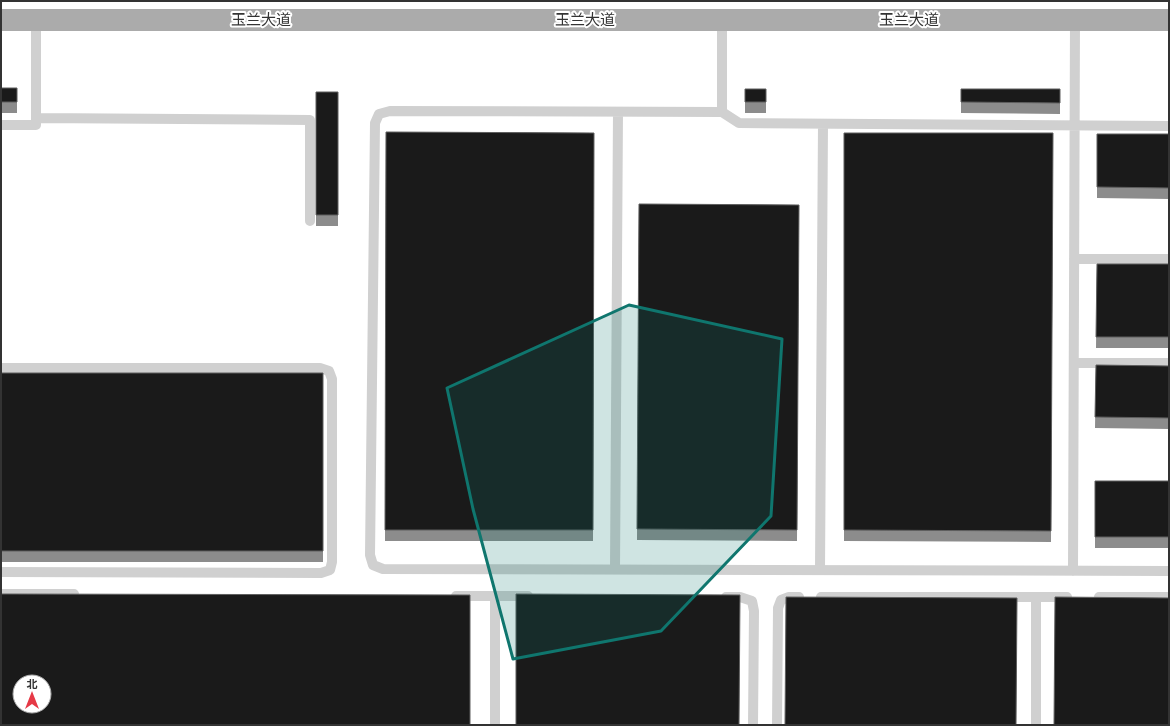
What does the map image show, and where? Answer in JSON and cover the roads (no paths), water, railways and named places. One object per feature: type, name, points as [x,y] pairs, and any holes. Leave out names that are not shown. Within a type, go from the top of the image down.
[{"type":"main road","name":"玉兰大道","points":[[1,20],[1169,20]]},
{"type":"lane","points":[[1,125],[36,125],[36,20]]},
{"type":"lane","points":[[722,20],[722,112]]},
{"type":"lane","points":[[1073,571],[1075,20]]},
{"type":"lane","points":[[1169,126],[739,123],[722,112],[390,111],[379,114],[375,123],[370,555],[372,565],[383,569],[1169,571]]},
{"type":"lane","points":[[615,569],[618,112]]},
{"type":"lane","points":[[36,118],[310,120],[310,221]]},
{"type":"lane","points":[[820,570],[823,124]]},
{"type":"lane","points":[[1074,259],[1169,259]]},
{"type":"lane","points":[[1074,363],[1169,363]]},
{"type":"lane","points":[[1,368],[320,368],[329,371],[332,379],[332,562],[330,570],[321,573],[1,572]]},
{"type":"lane","points":[[1,594],[81,594]]},
{"type":"lane","points":[[447,596],[534,596]]},
{"type":"lane","points":[[494,725],[495,596]]},
{"type":"lane","points":[[716,597],[740,597],[752,601],[754,611],[753,725]]},
{"type":"lane","points":[[777,725],[778,608],[781,600],[790,597],[1075,597]]},
{"type":"lane","points":[[1036,597],[1036,725]]},
{"type":"lane","points":[[1091,597],[1169,597]]}]
